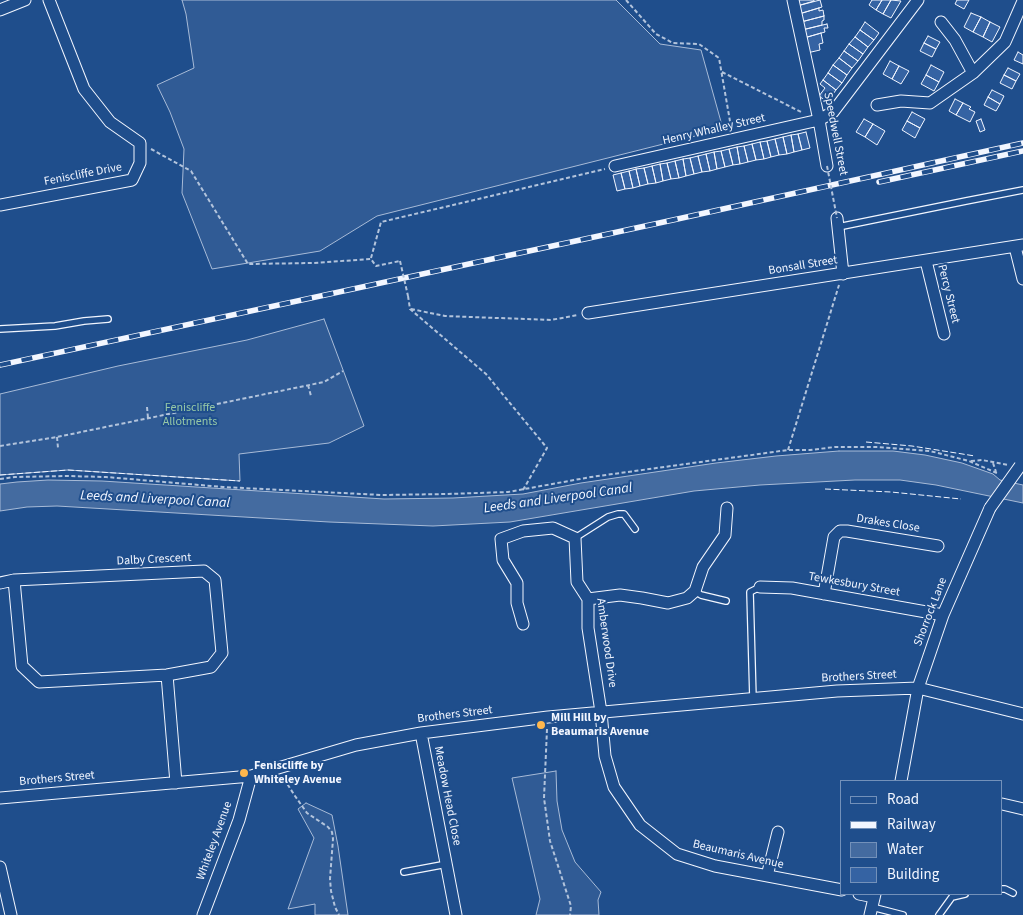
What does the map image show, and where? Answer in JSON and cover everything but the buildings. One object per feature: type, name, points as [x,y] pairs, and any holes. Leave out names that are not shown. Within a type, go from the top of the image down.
[{"type":"street","points":[[0,10],[25,0]]},
{"type":"street","points":[[49,0],[84,89],[110,122],[140,143]]},
{"type":"street","name":"Speedwell Street","points":[[793,0],[827,166]]},
{"type":"street","points":[[819,120],[833,112],[918,0]]},
{"type":"street","points":[[877,105],[901,100],[930,103],[973,73],[1005,42],[1023,1]]},
{"type":"street","points":[[941,22],[955,40],[973,73]]},
{"type":"street","name":"Henry Whalley Street","points":[[614,166],[819,120]]},
{"type":"street","name":"Feniscliffe Drive","points":[[0,205],[132,180],[140,163],[140,143]]},
{"type":"street","points":[[838,222],[843,274]]},
{"type":"street","points":[[1019,246],[1023,279]]},
{"type":"street","name":"Bonsall Street","points":[[588,314],[1019,246]]},
{"type":"street","name":"Percy Street","points":[[926,261],[944,334]]},
{"type":"street","name":"Shorrock Lane","points":[[901,780],[918,688],[942,615],[990,508],[1022,465]]},
{"type":"street","points":[[588,599],[620,595],[668,603],[687,598],[694,591],[702,567],[725,535],[727,508]]},
{"type":"street","points":[[523,624],[517,603],[517,583],[503,560],[501,540],[523,531],[553,528],[575,538]]},
{"type":"street","name":"Drakes Close","points":[[824,594],[834,537],[840,531],[938,546]]},
{"type":"street","name":"Amberwood Drive","points":[[575,538],[577,582],[588,599],[588,628],[601,712]]},
{"type":"street","name":"Dalby Crescent","points":[[0,583],[14,580],[204,571],[215,580],[222,653],[211,667],[167,675],[39,682],[22,666],[14,580]]},
{"type":"street","name":"Tewkesbury Street","points":[[760,586],[792,588],[942,615]]},
{"type":"street","points":[[167,675],[176,783]]},
{"type":"street","name":"Brothers Street","points":[[0,798],[251,776],[356,745],[421,732],[548,717],[837,691],[918,688],[1023,714]]},
{"type":"street","name":"Beaumaris Avenue","points":[[601,712],[605,756],[614,787],[640,825],[677,854],[715,866],[840,890]]},
{"type":"street","name":"Meadow Head Close","points":[[421,732],[456,915]]},
{"type":"street","name":"Whiteley Avenue","points":[[203,915],[239,820],[251,776]]},
{"type":"street","points":[[1003,804],[1023,809]]},
{"type":"street","points":[[767,876],[778,832]]},
{"type":"street","points":[[0,866],[11,915]]},
{"type":"street","points":[[861,895],[873,903]]},
{"type":"lane","points":[[838,222],[1023,190]]},
{"type":"lane","points":[[0,330],[55,326],[108,319]]},
{"type":"lane","points":[[575,538],[608,517],[618,514],[624,514],[635,529]]},
{"type":"lane","points":[[753,699],[750,592],[760,586]]},
{"type":"lane","points":[[694,591],[701,595],[726,601]]},
{"type":"lane","name":"Meadow Head Close","points":[[404,872],[446,864]]},
{"type":"lane","points":[[1003,889],[1013,893]]},
{"type":"lane","points":[[938,915],[952,897],[961,895]]},
{"type":"lane","points":[[873,903],[904,915]]},
{"type":"path","points":[[626,0],[656,34],[673,43],[699,44],[719,58],[734,139]]},
{"type":"path","points":[[721,72],[801,112]]},
{"type":"path","points":[[140,143],[191,171],[248,264],[314,263],[371,258]]},
{"type":"path","points":[[523,490],[547,448],[486,374],[410,309],[400,261],[376,266],[371,258],[381,222],[614,166]]},
{"type":"path","name":"Speedwell Street","points":[[827,166],[838,222]]},
{"type":"path","points":[[788,450],[843,274]]},
{"type":"path","points":[[410,309],[446,316],[551,320],[588,314]]},
{"type":"path","points":[[0,446],[57,437],[308,386],[324,382],[343,371]]},
{"type":"path","points":[[308,386],[311,396]]},
{"type":"path","points":[[147,407],[148,418]]},
{"type":"path","points":[[57,437],[58,448]]},
{"type":"path","points":[[0,479],[15,477],[106,477],[223,487],[382,495],[508,492],[591,477],[788,450],[835,447],[887,447],[930,451],[969,461],[1002,475]]},
{"type":"path","points":[[969,461],[982,460],[993,463],[996,473]]},
{"type":"path","points":[[548,717],[544,798],[550,841],[571,906],[570,915]]},
{"type":"path","points":[[278,768],[308,813],[332,832],[331,891],[339,915]]},
{"type":"shaded area","points":[[182,0],[616,0],[660,44],[701,50],[723,129],[377,216],[320,251],[212,269],[182,193],[184,149],[157,85],[194,68],[186,14]]},
{"type":"shaded area","name":"Feniscliffe Allotments","points":[[324,319],[364,426],[329,443],[239,454],[240,481],[68,470],[0,475],[0,394],[118,366],[247,340]]},
{"type":"shaded area","points":[[556,771],[557,801],[562,830],[575,862],[601,892],[598,900],[599,915],[536,915],[540,899],[512,778]]},
{"type":"shaded area","points":[[306,803],[332,815],[348,915],[315,915],[315,904],[288,909],[314,838],[298,809]]},
{"type":"water","name":"Leeds and Liverpool Canal","points":[[839,451],[893,451],[925,455],[962,463],[993,474],[1000,480],[1023,485],[1023,503],[936,485],[900,480],[855,480],[694,491],[510,522],[433,526],[329,522],[57,506],[27,507],[0,511],[0,484],[17,482],[48,480],[102,481],[384,499],[453,498],[523,494],[581,483],[716,463]]},
{"type":"railway","points":[[0,365],[1023,143]]},
{"type":"railway","points":[[879,182],[1023,151]]},
{"type":"fence","points":[[866,442],[912,446],[975,456]]},
{"type":"fence","points":[[0,475],[68,470],[240,481]]},
{"type":"fence","points":[[825,489],[891,492],[961,499]]},
{"type":"place","name":"Mill Hill by Beaumaris Avenue","points":[[541,725]]},
{"type":"place","name":"Feniscliffe by Whiteley Avenue","points":[[244,773]]}]
